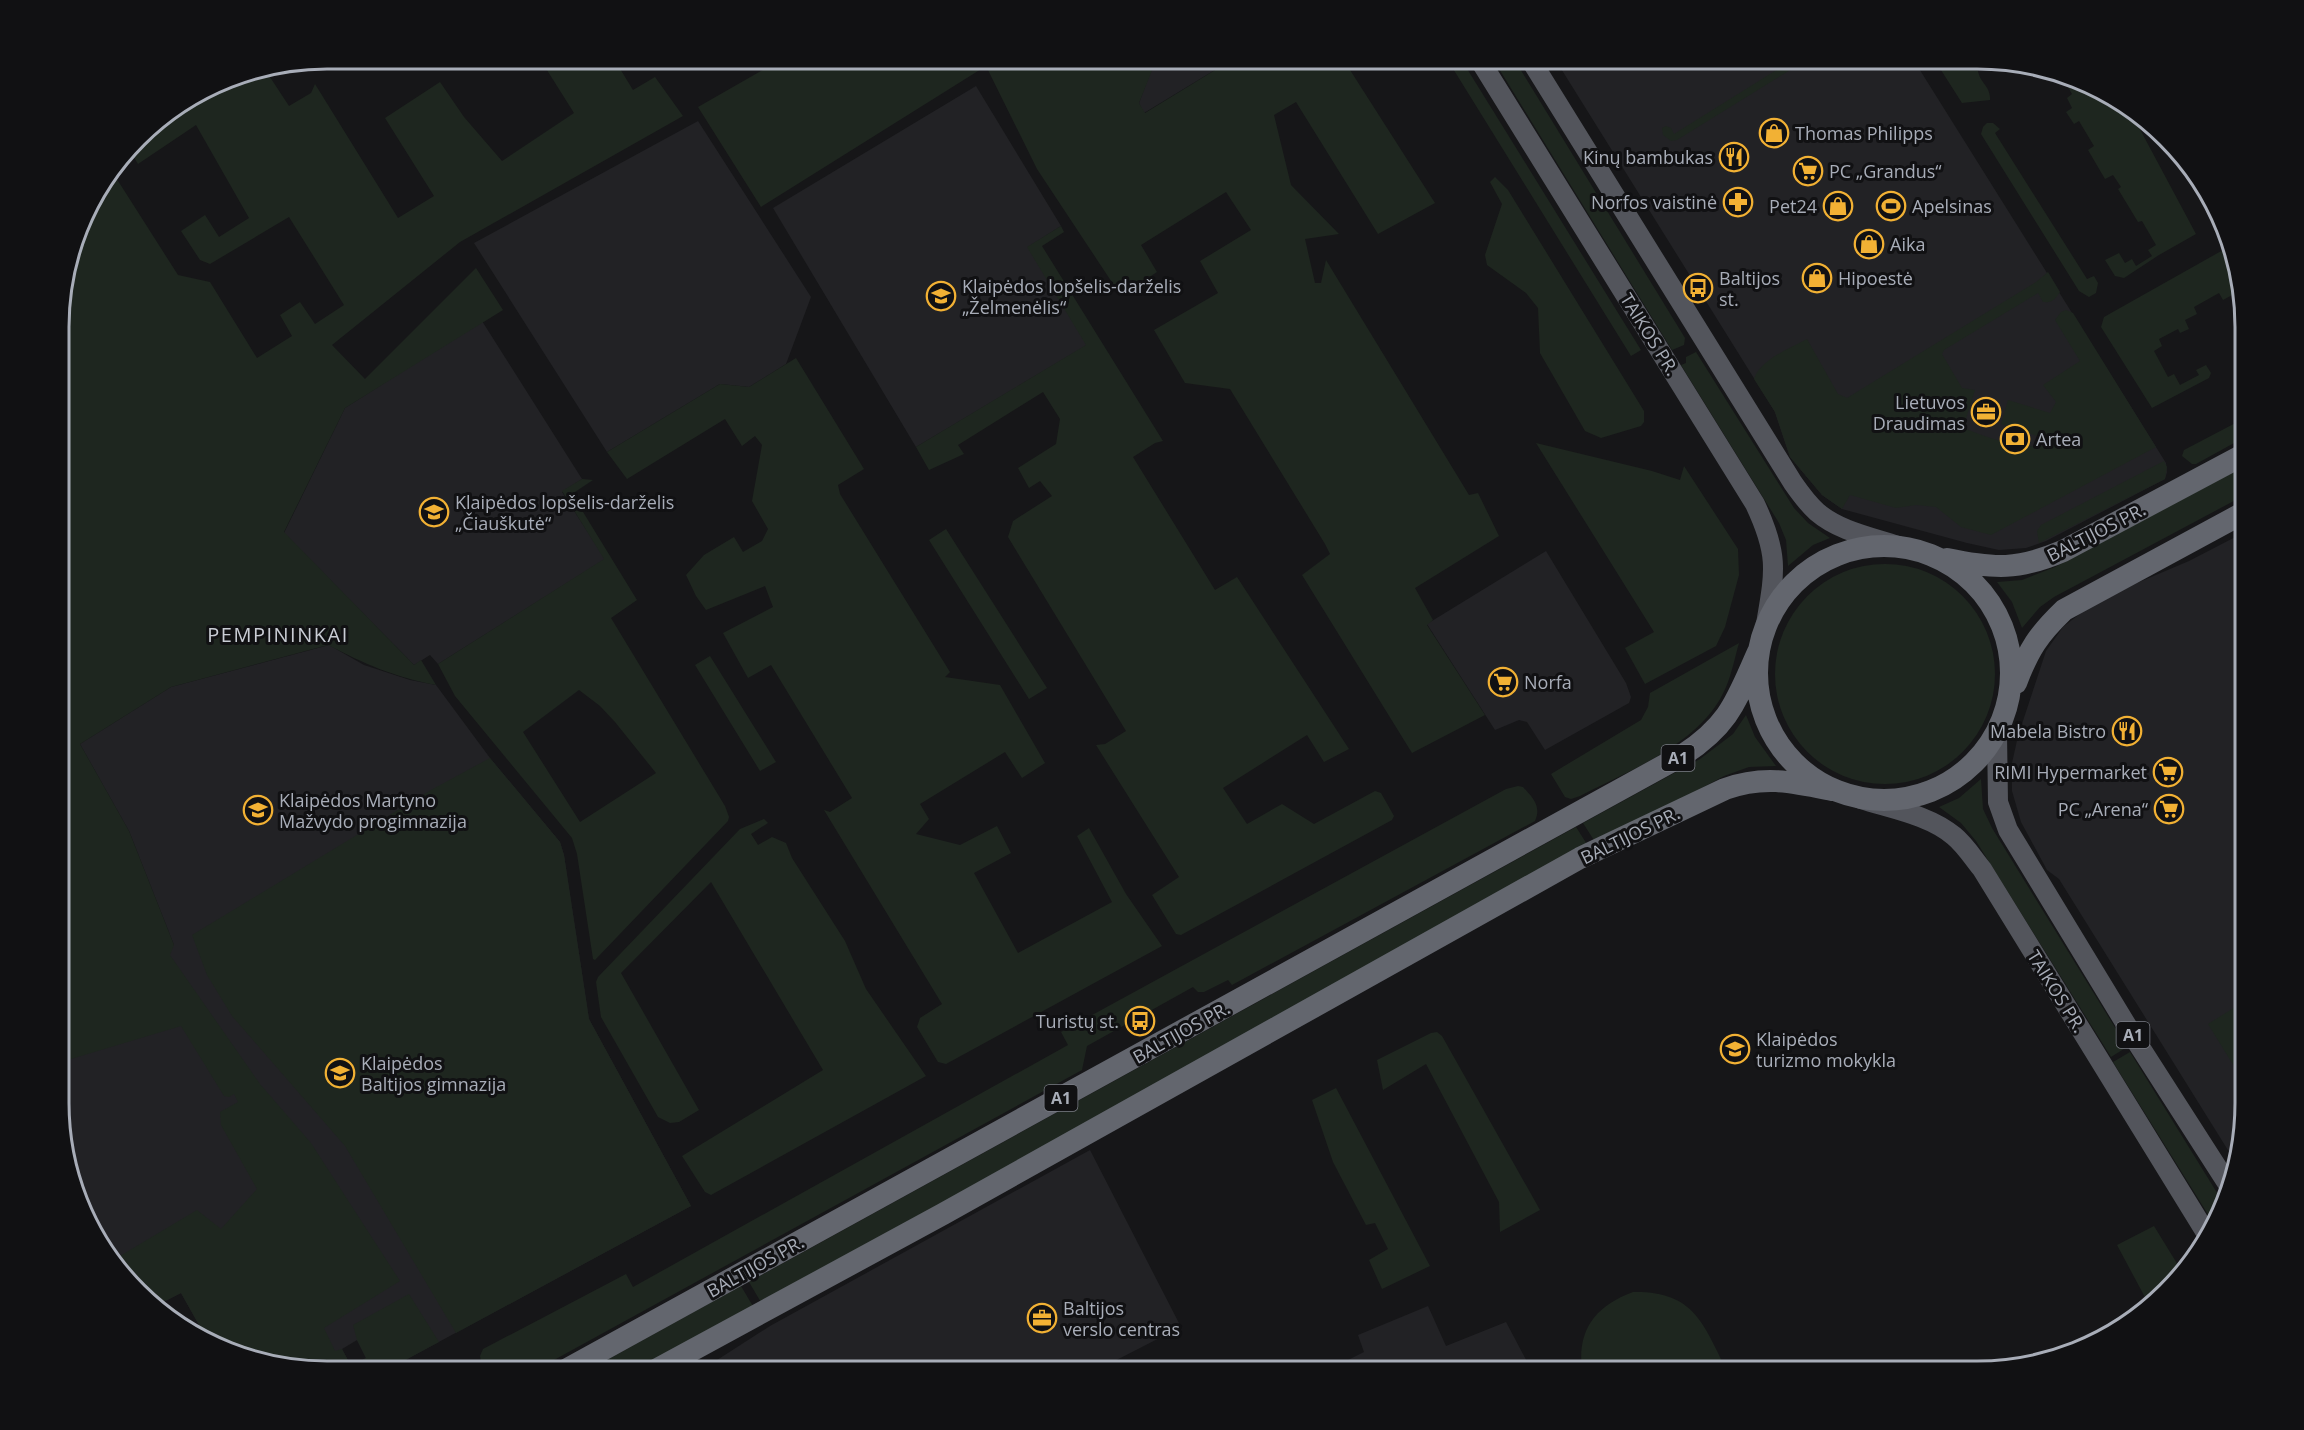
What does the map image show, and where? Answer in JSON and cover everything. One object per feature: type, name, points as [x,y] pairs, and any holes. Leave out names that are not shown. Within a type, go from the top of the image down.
[{"type":"highway","name":"BALTIJOS PR.","points":[[1936,557],[1981,566],[2012,567],[2038,561],[2063,551],[2235,459]]},
{"type":"highway","points":[[2010,699],[2027,654],[2041,633],[2064,610],[2235,517]]},
{"type":"highway","name":"A1","points":[[1898,546],[1936,557],[1964,574],[1992,604],[2003,626],[2010,650],[2012,674],[2010,699],[1997,734],[1979,760],[1954,781],[1925,794],[1893,801],[1861,799],[1832,790],[1803,772],[1782,747],[1768,726],[1761,705],[1757,680],[1758,652],[1766,624],[1785,593],[1812,568],[1828,559],[1862,548],[1898,546]]},
{"type":"highway","name":"BALTIJOS PR.","points":[[584,1361],[1683,755],[1718,728],[1733,707],[1758,652]]},
{"type":"highway","name":"BALTIJOS PR.","points":[[672,1361],[953,1209],[1580,858],[1725,789],[1746,782],[1768,780],[1832,790]]},
{"type":"main road","name":"TAIKOS PR.","points":[[1486,69],[1755,504],[1774,553],[1774,576],[1766,624]]},
{"type":"main road","points":[[1537,69],[1799,492],[1818,512],[1831,521],[1898,546]]},
{"type":"main road","name":"A1","points":[[1997,734],[1998,802],[2008,830],[2138,1044],[2224,1177]]},
{"type":"main road","name":"TAIKOS PR.","points":[[1861,799],[1926,820],[1956,837],[1982,869],[2203,1227]]},
{"type":"shaded area","points":[[546,69],[620,69],[633,90],[655,77],[683,116],[460,242],[332,345],[365,379],[476,268],[503,310],[345,408],[284,532],[414,665],[421,660],[436,685],[380,669],[328,645],[171,687],[80,744],[129,831],[174,945],[170,955],[260,1084],[311,1143],[400,1281],[324,1328],[335,1351],[342,1349],[348,1361],[294,1359],[277,1356],[244,1347],[200,1327],[181,1293],[163,1302],[133,1273],[120,1256],[197,1210],[221,1229],[257,1189],[221,1125],[220,1112],[238,1102],[234,1094],[229,1097],[224,1096],[181,1026],[69,1060],[69,327],[74,277],[89,229],[117,179],[178,275],[210,282],[257,358],[292,336],[280,315],[300,302],[315,324],[344,305],[289,217],[210,264],[200,260],[181,231],[205,215],[219,237],[249,218],[196,125],[138,164],[133,157],[170,122],[213,96],[261,78],[269,76],[289,106],[311,93],[315,84],[398,218],[434,196],[385,118],[440,82],[464,117],[502,161],[574,113]]},
{"type":"shaded area","points":[[764,69],[981,69],[761,207],[698,107]]},
{"type":"shaded area","points":[[987,69],[1153,69],[1139,103],[1145,113],[1217,69],[1349,69],[1435,203],[1378,234],[1296,102],[1274,115],[1291,185],[1339,234],[1305,239],[1315,283],[1321,283],[1326,260],[1469,495],[1478,493],[1499,536],[1415,588],[1433,620],[1427,625],[1485,715],[1412,753],[1302,575],[1330,554],[1325,544],[1230,389],[1185,383],[1154,330],[1218,293],[1200,261],[1251,230],[1226,192],[1141,245],[1157,272],[1121,296],[1037,169]]},
{"type":"shaded area","points":[[1152,69],[1217,69],[1144,113],[1139,103]]},
{"type":"shaded area","points":[[1453,69],[1467,69],[1641,350],[1631,356]]},
{"type":"shaded area","points":[[1499,69],[1520,69],[1685,338],[1684,345],[1672,350]]},
{"type":"shaded area","points":[[1561,69],[1919,69],[2166,463],[2167,472],[2165,479],[2046,541],[2026,548],[1999,550],[1842,509],[1822,495],[1790,457],[1775,412]]},
{"type":"shaded area","points":[[1778,69],[1792,69],[1677,140],[1671,141],[1663,135],[1662,128],[1666,126],[1671,128],[1674,134]]},
{"type":"shaded area","points":[[1940,69],[1978,69],[1990,94],[1990,100],[1962,103]]},
{"type":"shaded area","name":"Klaipėdos lopšelis-darželis „Želmenėlis“","points":[[976,86],[1061,226],[1028,247],[1087,345],[916,447],[773,208]]},
{"type":"shaded area","points":[[2067,86],[2106,104],[2138,125],[2196,234],[2124,278],[2115,276],[2105,260],[2119,253],[2125,263],[2132,259],[2136,266],[2152,256],[2148,250],[2156,245],[2142,221],[2138,222],[2118,189],[2121,187],[2113,175],[2105,179],[2088,150],[2094,146],[2079,121],[2074,124],[2066,112],[2072,108],[2067,98],[2072,94]]},
{"type":"shaded area","points":[[698,121],[811,297],[786,364],[749,387],[720,384],[607,452],[474,243]]},
{"type":"shaded area","points":[[1987,123],[1993,123],[2000,129],[1995,133],[2087,279],[2094,276],[2098,283],[2096,293],[2089,297],[2079,291],[1981,134]]},
{"type":"shaded area","points":[[1495,177],[1508,190],[1644,411],[1644,422],[1641,426],[1601,438],[1585,431],[1540,353],[1538,308],[1526,293],[1487,265],[1485,255],[1502,204],[1490,182]]},
{"type":"shaded area","points":[[1061,226],[1064,232],[1042,246],[1163,441],[1155,443],[1133,457],[1215,590],[1237,577],[1349,749],[1324,762],[1307,735],[1223,788],[1247,824],[1282,804],[1314,824],[1375,791],[1381,793],[1394,816],[1392,820],[1181,935],[1176,934],[1152,895],[1179,877],[1096,745],[1105,744],[1126,731],[1008,537],[1013,521],[1052,496],[1040,481],[1029,488],[1018,468],[1056,444],[1060,419],[1043,392],[958,445],[964,454],[929,470],[916,447],[1086,345],[1027,247]]},
{"type":"shaded area","points":[[2223,250],[2233,295],[2223,300],[2219,293],[2194,307],[2197,314],[2185,320],[2189,329],[2180,333],[2178,329],[2159,339],[2162,346],[2154,351],[2168,377],[2174,374],[2180,385],[2199,375],[2196,370],[2206,365],[2211,373],[2209,378],[2152,408],[2101,327],[2104,317]]},
{"type":"shaded area","points":[[2048,272],[2060,292],[2053,300],[2043,302],[2038,293],[1944,350],[1942,354],[1962,388],[1975,390],[1963,428],[2012,444],[2043,446],[2046,439],[2001,424],[2008,400],[2050,413],[2056,402],[2043,385],[2080,361],[2055,320],[2061,312],[2066,310],[2073,313],[2156,447],[1991,535],[1961,527],[1936,507],[1916,505],[1896,508],[1850,495],[1842,509],[1822,495],[1790,457],[1775,412],[1754,379],[1769,360],[1807,339],[1838,394],[1847,398],[2036,282]]},
{"type":"shaded area","name":"Klaipėdos lopšelis-darželis „Čiauškutė“","points":[[482,321],[582,479],[562,492],[605,559],[438,664],[430,655],[414,665],[284,533],[345,408]]},
{"type":"shaded area","points":[[1696,352],[1794,508],[1808,523],[1830,538],[1813,545],[1788,566],[1786,540],[1779,523],[1681,365],[1686,363],[1686,357]]},
{"type":"shaded area","points":[[796,358],[864,469],[838,485],[840,494],[950,672],[945,677],[1000,685],[1045,763],[1022,778],[1005,752],[920,804],[929,819],[916,834],[960,845],[997,826],[1011,853],[974,873],[1018,953],[1112,902],[1077,836],[1089,828],[1126,894],[1162,946],[946,1064],[938,1062],[917,1027],[920,1018],[942,1004],[824,810],[830,812],[852,798],[771,665],[748,678],[723,633],[773,607],[765,586],[706,610],[686,575],[704,555],[734,537],[743,552],[762,541],[768,529],[752,501],[762,445],[755,436],[742,446],[725,419],[627,479],[607,452],[720,384],[749,387]]},
{"type":"shaded area","points":[[2235,423],[2235,443],[2196,464],[2192,464],[2182,456],[2184,450]]},
{"type":"shaded area","points":[[1536,443],[1680,480],[1684,466],[1738,549],[1739,575],[1725,627],[1716,646],[1645,684],[1625,648],[1654,632]]},
{"type":"shaded area","points":[[2164,461],[2167,467],[2165,479],[2039,543],[2037,531],[2041,525]]},
{"type":"shaded area","points":[[2235,471],[2235,500],[2054,597],[2040,607],[2022,628],[2012,602],[1997,582],[2022,580],[2055,567]]},
{"type":"shaded area","points":[[582,479],[593,480],[572,494],[637,600],[611,618],[725,806],[729,817],[728,821],[595,960],[593,959],[577,854],[572,838],[455,696],[438,664],[604,559],[562,491]],"holes":[[[579,690],[600,706],[656,773],[580,822],[523,732]]]},
{"type":"shaded area","points":[[946,529],[1047,688],[1029,699],[929,540]]},
{"type":"shaded area","points":[[2235,537],[2235,1103],[2230,1153],[2059,879],[2047,870],[2021,822],[2012,791],[2012,763],[2018,736],[2046,651],[2063,627],[2086,609],[2137,583],[2189,561]]},
{"type":"shaded area","points":[[1546,551],[1626,683],[1631,697],[1629,703],[1545,750],[1527,722],[1519,720],[1495,730],[1427,624]]},
{"type":"shaded area","points":[[1874,564],[1896,564],[1927,572],[1946,582],[1963,596],[1977,613],[1987,632],[1993,652],[1995,674],[1993,696],[1987,716],[1977,735],[1963,752],[1946,766],[1917,780],[1896,784],[1874,784],[1853,780],[1833,771],[1815,759],[1800,744],[1779,706],[1775,685],[1775,663],[1779,642],[1788,622],[1800,604],[1815,589],[1853,568]]},
{"type":"shaded area","points":[[1739,643],[1726,687],[1715,707],[1701,724],[1663,753],[1642,765],[1580,796],[1571,799],[1565,797],[1551,774],[1641,720],[1648,707],[1650,693]]},
{"type":"shaded area","name":"Klaipėdos Baltijos gimnazija","points":[[329,645],[364,665],[410,680],[436,685],[490,758],[560,842],[564,855],[589,1019],[691,1206],[404,1361],[360,1361],[366,1358],[357,1340],[342,1349],[348,1361],[294,1359],[277,1356],[244,1347],[200,1327],[181,1293],[163,1302],[122,1260],[104,1232],[83,1186],[71,1136],[69,1029],[174,945],[129,831],[80,744],[171,687]]},
{"type":"shaded area","points":[[710,656],[776,762],[760,771],[695,665]]},
{"type":"shaded area","points":[[1746,715],[1755,737],[1776,766],[1749,767],[1724,776],[1597,845],[1583,823],[1700,759],[1733,734]]},
{"type":"shaded area","name":"Klaipėdos Baltijos gimnazija","points":[[490,758],[560,842],[564,855],[589,1019],[691,1206],[456,1333],[345,1146],[232,1016],[207,975],[192,935],[431,790]]},
{"type":"shaded area","points":[[1981,779],[1983,809],[1992,828],[2127,1047],[2111,1057],[1976,841],[1961,823],[1939,807],[1959,798]]},
{"type":"shaded area","points":[[1523,787],[1530,794],[1537,806],[1535,821],[1232,985],[1228,980],[1204,992],[1198,992],[1193,987],[1087,1046],[1082,1070],[552,1361],[481,1361],[480,1356],[483,1349],[626,1274],[633,1287],[1068,1045],[1061,1032],[1506,789]]},
{"type":"shaded area","points":[[764,819],[768,823],[751,834],[758,845],[772,837],[786,843],[792,858],[845,941],[866,989],[926,1076],[711,1195],[705,1192],[682,1156],[823,1070],[711,882],[621,973],[699,1110],[679,1122],[670,1123],[658,1117],[601,1017],[596,982],[598,977],[740,829]]},
{"type":"shaded area","points":[[1576,827],[1590,849],[762,1304],[749,1282]]},
{"type":"shaded area","points":[[2235,1007],[2235,1068],[2208,1024]]},
{"type":"shaded area","points":[[1437,1032],[1442,1036],[1540,1210],[1500,1232],[1499,1202],[1426,1064],[1383,1090],[1377,1060]]},
{"type":"shaded area","points":[[2130,1052],[2218,1194],[2209,1215],[2113,1062]]},
{"type":"shaded area","points":[[1336,1088],[1430,1266],[1382,1289],[1369,1260],[1388,1249],[1375,1223],[1366,1225],[1333,1162],[1312,1100]]},
{"type":"shaded area","points":[[1090,1150],[1181,1327],[1115,1361],[716,1361],[770,1326]]},
{"type":"shaded area","points":[[2154,1226],[2178,1265],[2146,1298],[2117,1245]]},
{"type":"shaded area","points":[[741,1286],[754,1308],[657,1361],[607,1360]]},
{"type":"shaded area","points":[[1633,1292],[1654,1293],[1670,1297],[1683,1304],[1703,1325],[1722,1361],[1581,1361],[1583,1343],[1591,1321],[1608,1304]]},
{"type":"shaded area","points":[[409,1294],[439,1342],[404,1361],[360,1361],[366,1358],[353,1325]]},
{"type":"shaded area","points":[[1428,1306],[1446,1346],[1506,1322],[1527,1361],[1346,1361],[1364,1352],[1358,1335]]},
{"type":"place","name":"Thomas Philipps","points":[[1774,133]]},
{"type":"place","name":"Kinų bambukas","points":[[1734,157]]},
{"type":"place","name":"PC „Grandus“","points":[[1808,171]]},
{"type":"place","name":"Norfos vaistinė","points":[[1738,202]]},
{"type":"place","name":"Pet24","points":[[1838,206]]},
{"type":"place","name":"Apelsinas","points":[[1891,206]]},
{"type":"place","name":"Aika","points":[[1869,244]]},
{"type":"place","name":"Hipoestė","points":[[1817,278]]},
{"type":"place","name":"Baltijos st.","points":[[1698,288]]},
{"type":"place","name":"Klaipėdos lopšelis-darželis „Želmenėlis“","points":[[941,296]]},
{"type":"place","name":"Lietuvos Draudimas","points":[[1986,412]]},
{"type":"place","name":"Artea","points":[[2015,439]]},
{"type":"place","name":"Klaipėdos lopšelis-darželis „Čiauškutė“","points":[[434,512]]},
{"type":"place","name":"Norfa","points":[[1503,682]]},
{"type":"place","name":"Mabela Bistro","points":[[2127,731]]},
{"type":"place","name":"RIMI Hypermarket","points":[[2168,772]]},
{"type":"place","name":"PC „Arena“","points":[[2169,809]]},
{"type":"place","name":"Klaipėdos Martyno Mažvydo progimnazija","points":[[258,810]]},
{"type":"place","name":"Turistų st.","points":[[1140,1021]]},
{"type":"place","name":"Klaipėdos turizmo mokykla","points":[[1735,1049]]},
{"type":"place","name":"Klaipėdos Baltijos gimnazija","points":[[340,1073]]},
{"type":"place","name":"Baltijos verslo centras","points":[[1042,1318]]},
{"type":"district","name":"PEMPININKAI","points":[[278,634]]}]
